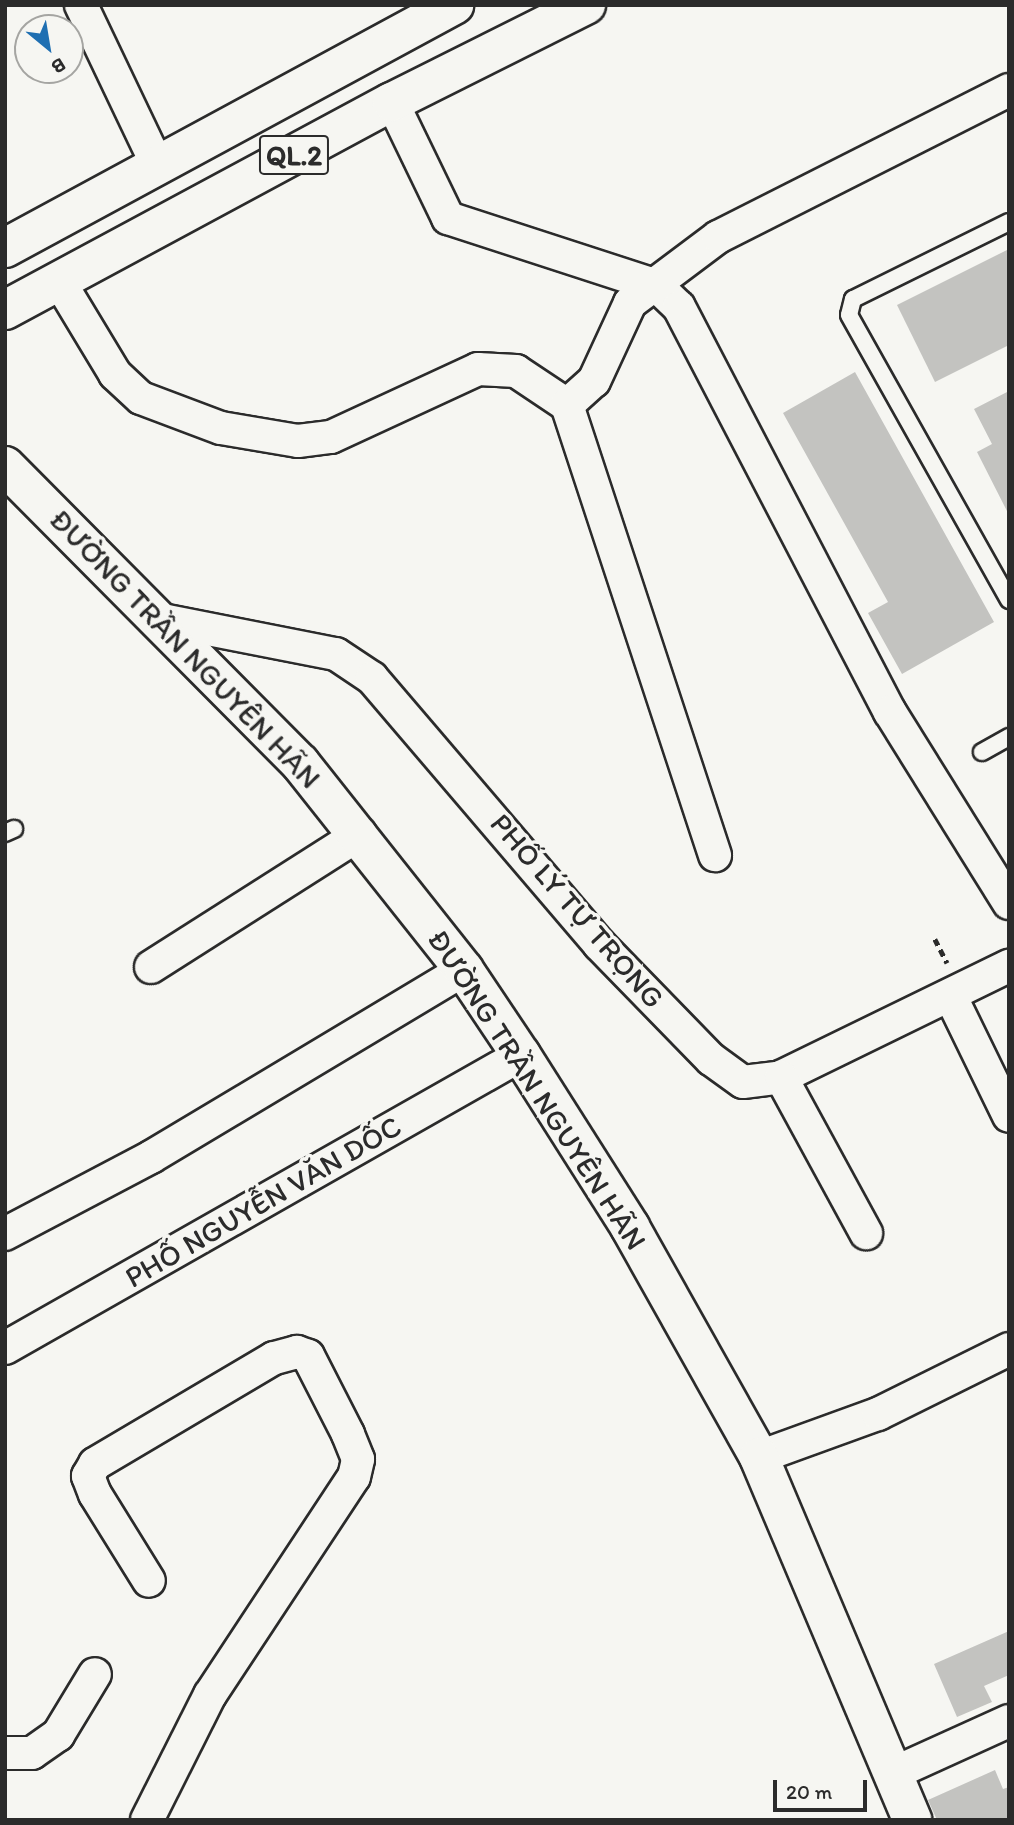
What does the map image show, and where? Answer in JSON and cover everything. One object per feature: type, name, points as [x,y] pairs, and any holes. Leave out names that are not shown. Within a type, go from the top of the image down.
[{"type":"street","points":[[81,5],[157,164]]},
{"type":"street","name":"QL.2","points":[[5,248],[454,5]]},
{"type":"street","name":"QL.2","points":[[5,310],[393,102],[586,5]]},
{"type":"street","points":[[567,405],[594,381],[630,303],[657,286],[718,237],[1009,90]]},
{"type":"street","points":[[393,102],[448,218],[657,286],[694,330],[890,712],[1009,903]]},
{"type":"street","points":[[60,281],[115,374],[141,398],[221,428],[298,441],[331,437],[478,369],[516,371],[567,405],[715,855]]},
{"type":"street","name":"ĐƯỜNG TRẦN NGUYÊN HÃN","points":[[5,466],[239,697],[360,834],[464,970],[521,1055],[630,1227],[759,1457],[912,1820]]},
{"type":"street","name":"PHỐ LÝ TỰ TRỌNG","points":[[162,620],[336,654],[372,678],[599,944],[711,1059],[743,1082],[781,1077],[951,997],[1009,966]]},
{"type":"street","points":[[151,967],[360,834]]},
{"type":"street","points":[[5,1234],[151,1157],[464,970]]},
{"type":"street","points":[[951,997],[1009,1116]]},
{"type":"street","name":"PHỐ NGUYỄN VĂN DỐC","points":[[5,1348],[521,1055]]},
{"type":"street","points":[[781,1077],[866,1233]]},
{"type":"street","points":[[759,1457],[878,1414],[1009,1349]]},
{"type":"street","points":[[147,1820],[211,1695],[354,1478],[358,1459],[308,1356],[297,1352],[274,1358],[95,1464],[88,1476],[95,1494],[149,1581]]},
{"type":"street","points":[[5,1753],[32,1754],[58,1735],[95,1674]]},
{"type":"street","points":[[892,1774],[1009,1721]]},
{"type":"lane","points":[[1009,222],[853,299],[849,314],[1009,600]]},
{"type":"lane","points":[[982,752],[1009,737]]},
{"type":"building","points":[[1009,249],[1009,345],[935,382],[897,305]]},
{"type":"building","points":[[855,372],[994,622],[902,674],[868,613],[888,602],[783,413]]},
{"type":"building","points":[[1009,391],[1009,515],[977,452],[992,444],[974,409]]},
{"type":"building","points":[[1009,1631],[1009,1675],[984,1686],[992,1702],[957,1717],[934,1664]]},
{"type":"building","points":[[995,1770],[1003,1789],[1009,1787],[1009,1820],[937,1820],[928,1800]]}]
